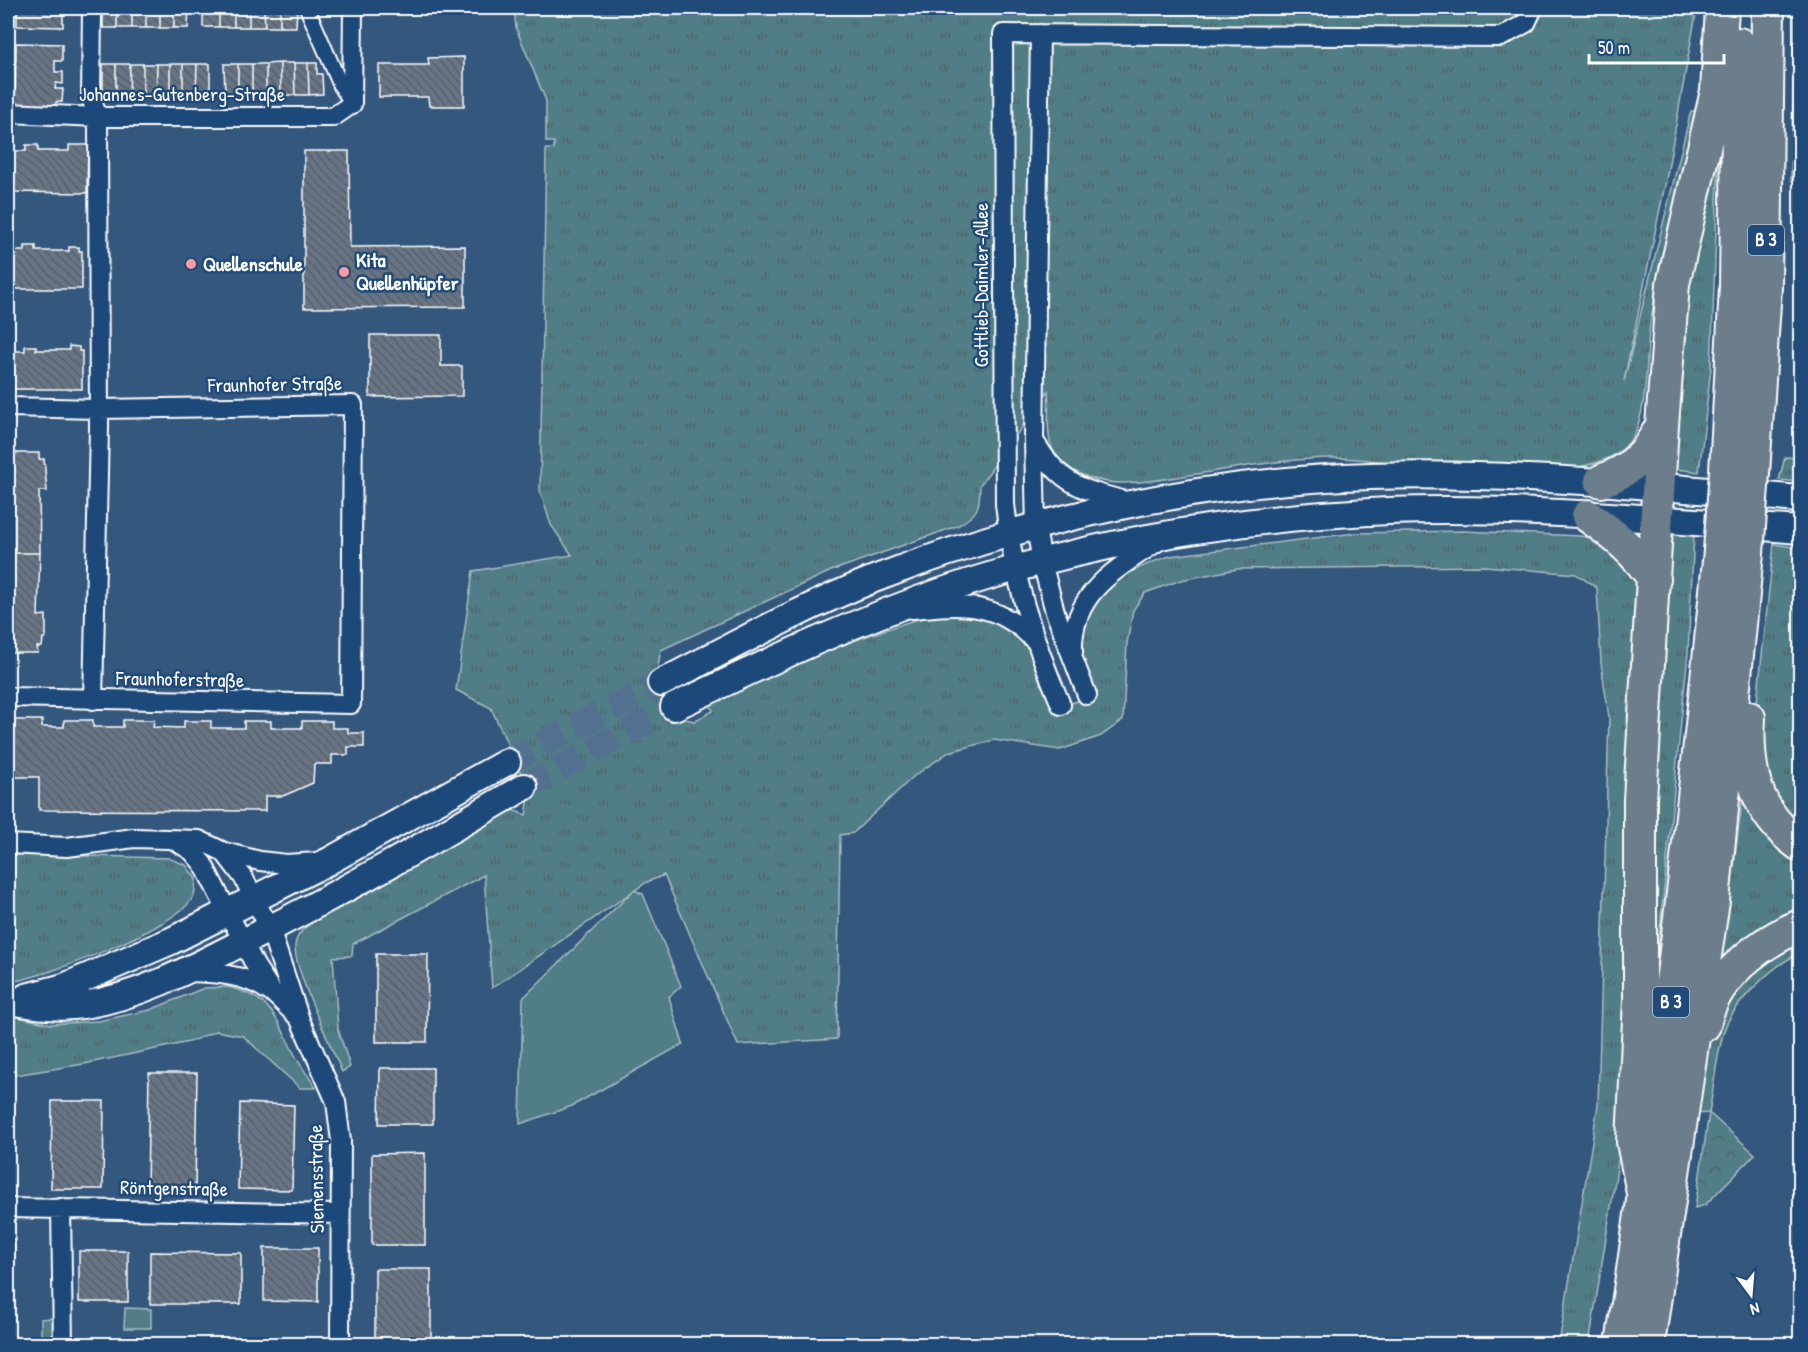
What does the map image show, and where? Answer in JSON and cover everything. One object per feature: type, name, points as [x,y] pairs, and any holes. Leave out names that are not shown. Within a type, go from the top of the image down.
[{"type":"highway","points":[[1644,1198],[1633,1142],[1640,999],[1640,800],[1662,425],[1673,284],[1717,91],[1722,8]]},
{"type":"highway","name":"B 3","points":[[1648,1344],[1713,901],[1738,558],[1740,472],[1736,286],[1739,8]]},
{"type":"highway","name":"B 3","points":[[1740,472],[1766,288],[1768,8]]},
{"type":"highway","points":[[1601,481],[1617,475],[1636,462],[1653,442],[1662,425]]},
{"type":"highway","points":[[1588,516],[1620,539],[1641,560],[1654,579]]},
{"type":"highway","points":[[1738,558],[1755,620],[1747,752],[1757,792],[1763,804],[1779,826],[1800,845]]},
{"type":"highway","name":"B 3","points":[[1622,1344],[1644,1198],[1695,806],[1738,558]]},
{"type":"highway","points":[[1682,1107],[1692,1088],[1706,1016],[1730,975],[1765,944],[1800,926]]},
{"type":"main road","points":[[661,683],[805,610],[873,580],[1036,528],[1136,504],[1239,487],[1367,476],[1455,475],[1601,481],[1800,499]]},
{"type":"main road","points":[[674,707],[772,659],[887,612],[1014,569],[1167,535],[1259,521],[1389,511],[1501,511],[1658,519],[1800,530]]},
{"type":"main road","points":[[8,1001],[64,987],[171,941],[329,861],[507,762]]},
{"type":"main road","points":[[8,1001],[53,1007],[87,1004],[147,987],[270,929],[400,860],[524,787]]},
{"type":"street","points":[[92,8],[91,98],[98,117],[98,410],[93,700]]},
{"type":"street","points":[[307,8],[341,86],[352,104]]},
{"type":"street","points":[[352,104],[353,8]]},
{"type":"street","points":[[1087,695],[1055,612],[1036,528],[1034,440],[1040,34],[1501,37],[1526,23],[1533,8]]},
{"type":"street","name":"Gottlieb-Daimler-Allee","points":[[1040,34],[1003,34],[1004,474],[1008,536],[1014,569],[1033,639],[1061,705]]},
{"type":"street","name":"Johannes-Gutenberg-Straße","points":[[8,113],[98,117],[333,117],[352,104]]},
{"type":"street","name":"Fraunhofer Straße","points":[[8,407],[98,410],[353,405],[351,704]]},
{"type":"street","points":[[1034,440],[1048,465],[1067,482],[1136,504]]},
{"type":"street","points":[[1074,664],[1072,636],[1089,593],[1114,572],[1167,535]]},
{"type":"street","points":[[887,612],[953,605],[984,608],[1008,618],[1033,639]]},
{"type":"street","name":"Fraunhoferstraße","points":[[8,698],[351,704]]},
{"type":"street","points":[[8,844],[67,847],[134,838],[199,840],[224,852],[272,863],[305,864],[329,861]]},
{"type":"street","name":"Siemensstraße","points":[[172,840],[192,851],[203,864],[243,942],[273,993]]},
{"type":"street","name":"Siemensstraße","points":[[224,852],[254,897],[270,929],[300,1020],[336,1102],[341,1141],[340,1344]]},
{"type":"street","name":"Siemensstraße","points":[[183,971],[238,977],[256,982],[273,993],[300,1020]]},
{"type":"street","name":"Röntgenstraße","points":[[8,1208],[340,1214]]},
{"type":"street","points":[[61,1208],[63,1344]]},
{"type":"green space","points":[[514,8],[1697,8],[1666,180],[1624,381],[1691,111],[1695,111],[1655,298],[1648,338],[1642,411],[1633,436],[1616,454],[1602,461],[1579,467],[1436,465],[1351,458],[1312,459],[1260,464],[1144,482],[1114,483],[1085,476],[1071,469],[1054,453],[1049,434],[1048,391],[980,485],[978,505],[974,514],[969,518],[957,526],[831,571],[661,650],[656,676],[673,716],[694,721],[713,711],[708,701],[800,662],[920,619],[951,612],[971,611],[999,622],[1023,640],[1039,664],[1056,709],[1096,694],[1084,661],[1081,643],[1082,626],[1086,613],[1094,601],[1104,590],[1130,573],[1170,556],[1355,533],[1463,531],[1580,536],[1599,539],[1638,582],[1624,1125],[1589,1344],[1559,1344],[1598,1105],[1609,717],[1601,663],[1597,588],[1576,574],[1485,566],[1237,569],[1181,580],[1145,593],[1133,610],[1127,643],[1123,720],[1101,736],[1060,750],[994,740],[949,752],[914,776],[853,833],[840,835],[837,1039],[738,1045],[664,875],[647,882],[492,988],[484,875],[353,944],[352,956],[333,957],[338,1029],[350,1067],[342,1072],[300,972],[296,957],[296,941],[300,933],[318,918],[410,868],[507,808],[526,815],[530,793],[491,708],[456,690],[473,571],[572,555],[551,525],[540,491],[546,149],[554,149],[554,142],[546,142],[546,101],[516,28]]},
{"type":"green space","points":[[1795,8],[1800,8],[1800,181],[1791,180]]},
{"type":"green space","points":[[1720,124],[1711,368],[1699,472],[1668,468],[1680,313]]},
{"type":"green space","points":[[1785,457],[1800,458],[1800,482],[1779,480]]},
{"type":"green space","points":[[1665,532],[1694,534],[1688,653],[1652,1007],[1647,901]]},
{"type":"green space","points":[[1774,544],[1800,548],[1800,827],[1786,815],[1766,785],[1756,711]]},
{"type":"green space","points":[[1745,780],[1800,854],[1800,912],[1720,969]]},
{"type":"green space","points":[[8,854],[168,858],[186,865],[196,879],[195,893],[182,909],[163,923],[108,950],[49,972],[8,982]]},
{"type":"green space","points":[[634,890],[643,894],[681,986],[669,997],[683,1044],[572,1106],[520,1124],[523,998]]},
{"type":"green space","points":[[1800,934],[1800,954],[1778,966],[1755,986],[1728,1021],[1719,1051],[1709,1113],[1695,1114],[1709,1031],[1727,994]]},
{"type":"green space","points":[[228,987],[256,998],[272,1012],[298,1061],[316,1088],[300,1088],[243,1036],[216,1031],[189,1042],[84,1064],[8,1076],[8,1015],[51,1024],[99,1021],[150,1010],[204,988]]},
{"type":"green space","points":[[1709,1113],[1755,1154],[1705,1205],[1695,1208]]},
{"type":"green space","points":[[125,1308],[151,1309],[151,1328],[124,1328]]},
{"type":"green space","points":[[53,1318],[52,1344],[41,1344],[41,1319]]},
{"type":"building","points":[[17,8],[56,8],[56,11],[63,12],[63,27],[17,26]]},
{"type":"building","points":[[103,8],[117,8],[117,28],[103,28]]},
{"type":"building","points":[[117,8],[132,8],[132,28],[117,28]]},
{"type":"building","points":[[132,8],[146,8],[146,28],[132,28]]},
{"type":"building","points":[[146,8],[160,8],[160,28],[146,28]]},
{"type":"building","points":[[160,8],[174,8],[174,28],[160,28]]},
{"type":"building","points":[[174,8],[189,8],[188,28],[174,28]]},
{"type":"building","points":[[203,8],[219,8],[219,27],[203,27]]},
{"type":"building","points":[[219,8],[234,8],[234,27],[219,27]]},
{"type":"building","points":[[234,8],[249,8],[249,27],[234,27]]},
{"type":"building","points":[[249,8],[264,8],[265,27],[249,27]]},
{"type":"building","points":[[264,8],[280,8],[280,27],[265,27]]},
{"type":"building","points":[[280,8],[297,8],[296,27],[280,27]]},
{"type":"building","points":[[387,8],[464,8],[387,9]]},
{"type":"building","points":[[16,43],[62,44],[62,61],[55,61],[55,72],[63,72],[63,84],[56,83],[55,89],[63,89],[62,102],[56,102],[56,106],[15,105]]},
{"type":"building","points":[[464,57],[464,106],[429,106],[428,97],[379,97],[379,65],[429,65],[428,58]]},
{"type":"building","points":[[280,63],[294,63],[295,95],[281,95]]},
{"type":"building","points":[[280,63],[281,95],[266,95],[266,64]]},
{"type":"building","points":[[294,63],[308,63],[309,95],[295,95]]},
{"type":"building","points":[[308,63],[317,63],[317,74],[322,74],[323,94],[309,95]]},
{"type":"building","points":[[103,64],[116,64],[116,96],[103,96]]},
{"type":"building","points":[[116,64],[130,64],[129,96],[116,96]]},
{"type":"building","points":[[130,64],[143,64],[143,96],[129,96]]},
{"type":"building","points":[[143,64],[157,64],[156,96],[143,96]]},
{"type":"building","points":[[157,64],[170,64],[170,96],[156,96]]},
{"type":"building","points":[[170,64],[183,64],[183,96],[170,96]]},
{"type":"building","points":[[183,64],[197,64],[196,96],[183,96]]},
{"type":"building","points":[[197,64],[210,64],[210,96],[196,96]]},
{"type":"building","points":[[224,64],[238,64],[238,95],[225,95]]},
{"type":"building","points":[[238,64],[252,64],[252,95],[238,95]]},
{"type":"building","points":[[252,64],[266,64],[266,95],[252,95]]},
{"type":"building","points":[[26,145],[38,145],[38,151],[69,151],[69,145],[88,145],[87,193],[8,192],[8,151],[26,151]]},
{"type":"building","points":[[304,151],[349,151],[350,247],[465,246],[465,307],[304,308]]},
{"type":"building","points":[[25,246],[36,246],[36,251],[69,251],[69,247],[79,247],[79,251],[82,251],[82,289],[8,289],[8,251],[25,251]]},
{"type":"building","points":[[370,335],[441,335],[441,366],[462,366],[462,396],[370,397]]},
{"type":"building","points":[[25,346],[36,346],[36,350],[69,350],[69,346],[79,347],[79,351],[82,351],[82,389],[8,389],[8,351],[25,351]]},
{"type":"building","points":[[9,453],[39,453],[39,459],[44,459],[47,491],[39,491],[40,553],[9,553]]},
{"type":"building","points":[[9,553],[40,553],[38,616],[46,615],[46,638],[43,638],[42,647],[37,647],[38,653],[8,653]]},
{"type":"building","points":[[8,720],[42,720],[42,727],[64,727],[64,720],[93,720],[93,727],[123,727],[123,720],[154,720],[153,727],[184,728],[184,721],[211,721],[211,728],[244,728],[244,721],[271,721],[271,728],[302,728],[302,721],[332,721],[332,728],[348,728],[348,733],[364,733],[364,747],[348,747],[348,755],[332,755],[332,764],[314,764],[313,783],[283,796],[265,796],[265,811],[39,810],[39,777],[8,777]]},
{"type":"building","points":[[376,954],[428,954],[427,1042],[376,1042]]},
{"type":"building","points":[[380,1068],[433,1068],[433,1124],[379,1124]]},
{"type":"building","points":[[149,1073],[197,1073],[195,1189],[147,1188]]},
{"type":"building","points":[[52,1101],[104,1101],[103,1189],[51,1189]]},
{"type":"building","points":[[240,1103],[294,1105],[292,1190],[238,1189]]},
{"type":"building","points":[[425,1153],[425,1245],[372,1245],[372,1154]]},
{"type":"building","points":[[8,1239],[14,1239],[14,1289],[10,1289],[10,1292],[8,1292]]},
{"type":"building","points":[[264,1248],[318,1248],[318,1302],[264,1301]]},
{"type":"building","points":[[79,1251],[128,1251],[128,1302],[79,1302]]},
{"type":"building","points":[[150,1252],[241,1253],[241,1304],[150,1304]]},
{"type":"building","points":[[375,1269],[431,1269],[431,1344],[375,1344]]},
{"type":"building","points":[[8,1292],[10,1292],[9,1344],[8,1344]]},
{"type":"tunnel","points":[[507,762],[661,683]]},
{"type":"tunnel","points":[[524,787],[674,707]]},
{"type":"place","name":"Quellenschule","points":[[191,264]]},
{"type":"place","name":"Kita Quellenhüpfer","points":[[344,272]]}]
